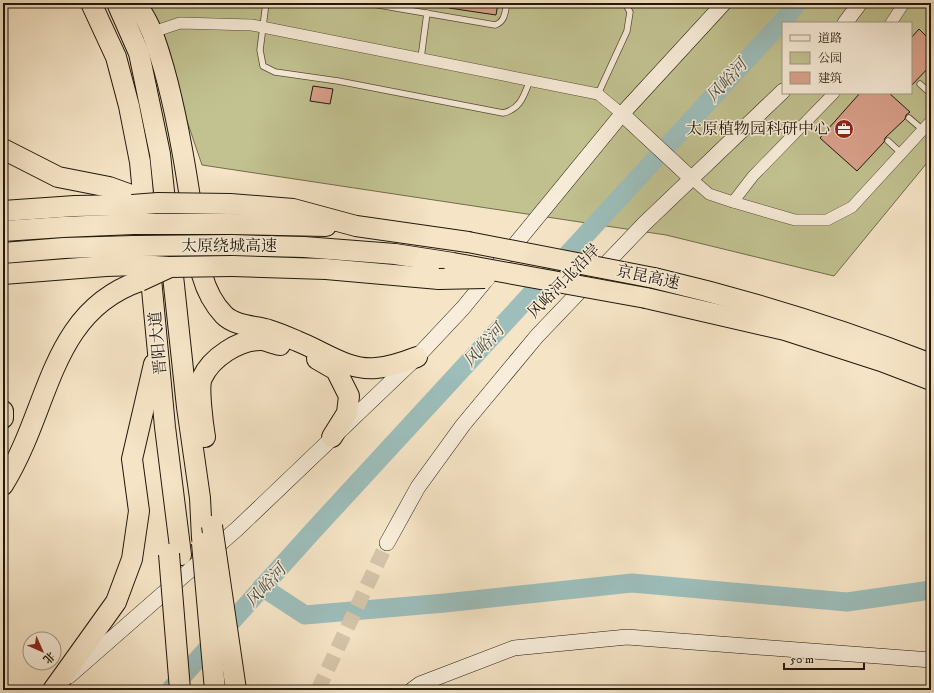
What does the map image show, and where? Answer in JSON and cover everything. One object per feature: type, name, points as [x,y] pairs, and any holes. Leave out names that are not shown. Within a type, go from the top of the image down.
[{"type":"highway","name":"晋阳大道","points":[[91,3],[116,57],[132,120],[140,162],[171,471],[175,555],[193,690]]},
{"type":"highway","name":"晋阳大道","points":[[117,3],[139,52],[160,154],[187,407],[200,498],[207,532],[215,690]]},
{"type":"highway","points":[[135,3],[153,32],[172,98],[186,174],[202,281],[210,297],[225,316],[248,326],[270,330],[299,341],[339,361],[360,367],[375,368],[390,366],[417,357]]},
{"type":"highway","points":[[3,149],[58,177],[108,187],[133,208]]},
{"type":"highway","points":[[3,211],[75,206],[133,208],[158,203],[230,204],[293,209],[356,226]]},
{"type":"highway","name":"太原绕城高速","points":[[3,231],[63,227],[133,208],[231,224],[356,226]]},
{"type":"highway","name":"京昆高速","points":[[356,226],[468,242],[654,278],[714,292],[770,308],[886,346],[931,364]]},
{"type":"highway","name":"太原绕城高速","points":[[3,253],[64,248],[134,246],[231,245],[304,247],[395,254],[453,263],[525,277]]},
{"type":"highway","points":[[3,274],[106,266],[139,273],[169,267],[232,266],[326,269],[439,279],[525,277]]},
{"type":"highway","points":[[3,485],[24,444],[54,366],[76,328],[91,311],[108,296],[139,273]]},
{"type":"highway","name":"京昆高速","points":[[525,277],[646,298],[785,330],[881,361],[931,380]]},
{"type":"highway","points":[[236,690],[207,532],[211,486],[202,413],[201,379],[218,357],[239,344],[262,340],[291,348],[316,358],[336,370],[349,396],[348,413],[332,437]]},
{"type":"highway","points":[[53,690],[116,602],[132,560],[139,511],[132,459],[158,347]]},
{"type":"highway","points":[[3,411],[3,418]]},
{"type":"highway","points":[[175,555],[180,690]]},
{"type":"street","points":[[53,690],[238,528],[417,357],[463,308],[724,3]]},
{"type":"street","points":[[846,22],[860,3]]},
{"type":"street","points":[[892,22],[904,3]]},
{"type":"street","points":[[153,32],[180,23],[252,25],[598,94],[626,117],[709,194],[795,220],[827,220],[852,207],[931,121]]},
{"type":"street","name":"风峪河北沿岸","points":[[387,542],[418,487],[463,425],[536,336],[644,224],[686,173],[782,92]]},
{"type":"street","points":[[733,202],[753,176],[833,94]]},
{"type":"street","points":[[412,690],[420,684],[514,648],[627,637],[931,660]]},
{"type":"lane","points":[[266,3],[260,50],[263,66],[275,72],[338,81],[503,113],[513,111],[523,98],[530,80]]},
{"type":"lane","points":[[367,3],[495,25],[500,24],[503,20],[507,3]]},
{"type":"lane","points":[[598,94],[627,31],[630,12],[625,3]]},
{"type":"lane","points":[[421,58],[427,14]]},
{"type":"lane","points":[[920,84],[931,94]]},
{"type":"lane","points":[[909,118],[923,130]]},
{"type":"lane","points":[[888,141],[902,153]]},
{"type":"green space","points":[[147,3],[931,3],[931,158],[834,276],[666,235],[202,165]]},
{"type":"building","points":[[449,3],[498,3],[496,15],[449,8]]},
{"type":"building","points":[[919,29],[931,41],[931,65],[912,85],[912,37]]},
{"type":"building","points":[[313,86],[333,89],[330,104],[310,101]]},
{"type":"building","points":[[859,94],[890,94],[910,112],[906,115],[905,119],[885,138],[884,142],[857,171],[820,138]]},
{"type":"waterway","name":"风峪河","points":[[171,689],[312,532],[788,15],[797,3]]},
{"type":"waterway","points":[[262,587],[305,615],[445,603],[632,583],[847,602],[931,590]]},
{"type":"tunnel","points":[[318,690],[387,543]]},
{"type":"place","name":"太原植物园科研中心","points":[[844,129]]}]
